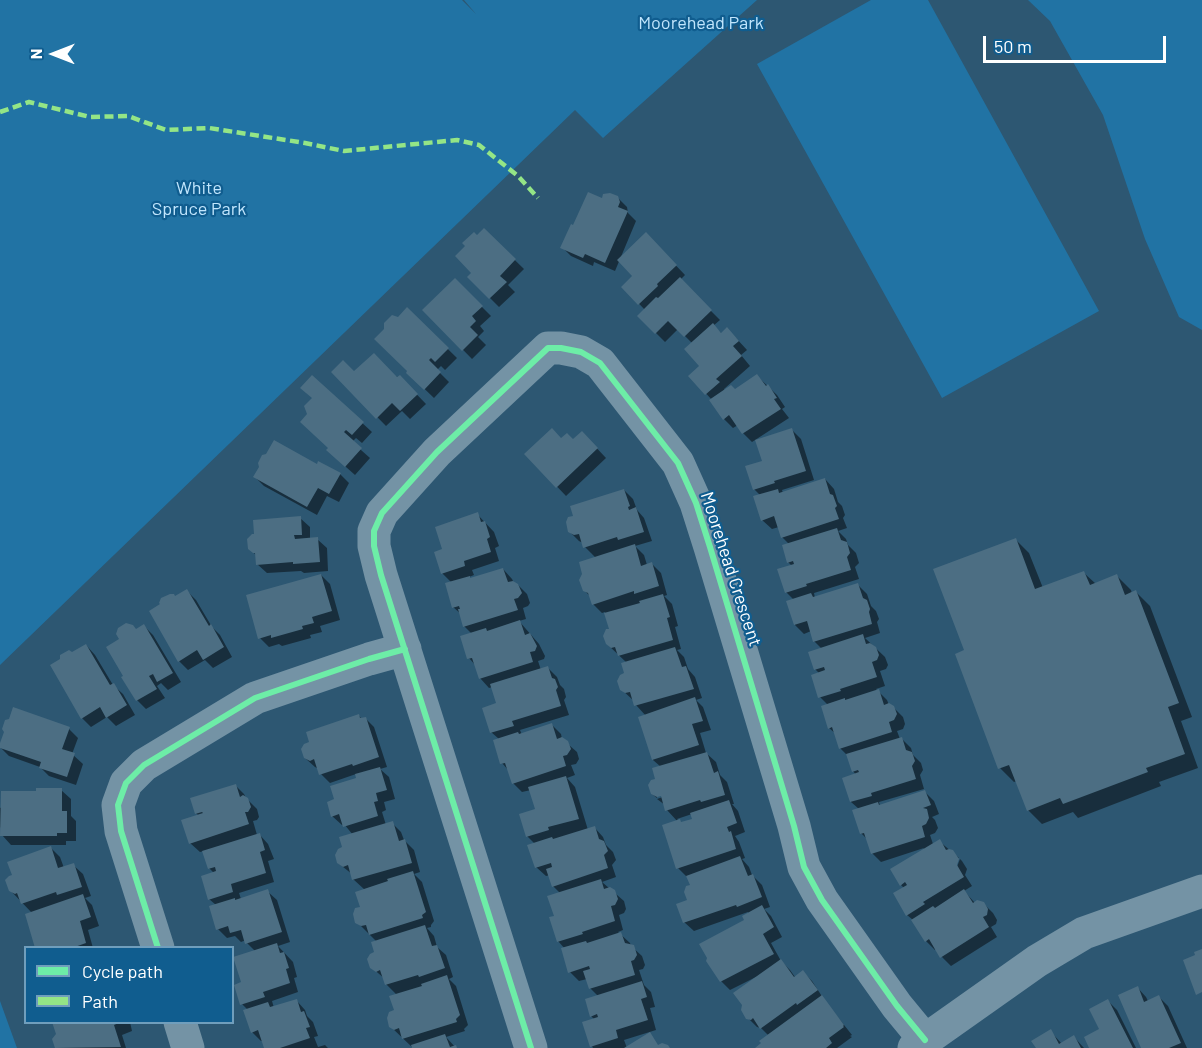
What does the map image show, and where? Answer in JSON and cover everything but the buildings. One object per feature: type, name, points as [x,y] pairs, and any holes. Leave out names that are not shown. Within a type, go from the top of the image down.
[{"type":"street","name":"Moorehead Crescent","points":[[531,1048],[381,575],[374,546],[374,531],[382,513],[437,452],[549,348],[581,352],[600,363],[678,463],[696,503],[804,867],[822,900],[897,1006],[920,1044]]},
{"type":"street","points":[[157,946],[121,831],[118,805],[126,783],[144,765],[255,698],[405,649]]},
{"type":"street","points":[[920,1044],[1036,961],[1084,933],[1202,891]]},
{"type":"street","points":[[180,1024],[188,1048]]},
{"type":"green space","name":"White Spruce Park","points":[[0,0],[462,0],[476,14],[464,0],[757,0],[603,138],[575,110],[0,665]]},
{"type":"green space","points":[[871,0],[928,0],[1099,311],[942,398],[757,64]]},
{"type":"green space","points":[[1028,0],[1202,0],[1202,330],[1179,317],[1145,239],[1103,115],[1050,21]]},
{"type":"green space","points":[[0,1001],[17,1048],[0,1048]]},
{"type":"marked path","points":[[0,112],[29,102],[90,117],[128,116],[166,130],[209,128],[344,151],[457,140],[479,145],[518,176],[538,198]]},
{"type":"cycle path","points":[[531,1048],[381,575],[374,546],[374,531],[382,513],[437,452],[548,348],[581,352],[600,363],[678,463],[696,503],[710,547],[794,826],[804,867],[822,900],[897,1006],[925,1040]]},
{"type":"cycle path","points":[[157,946],[121,831],[118,805],[126,783],[144,765],[255,698],[405,649]]},
{"type":"park label","name":"Moorehead Park","points":[[701,23]]}]
